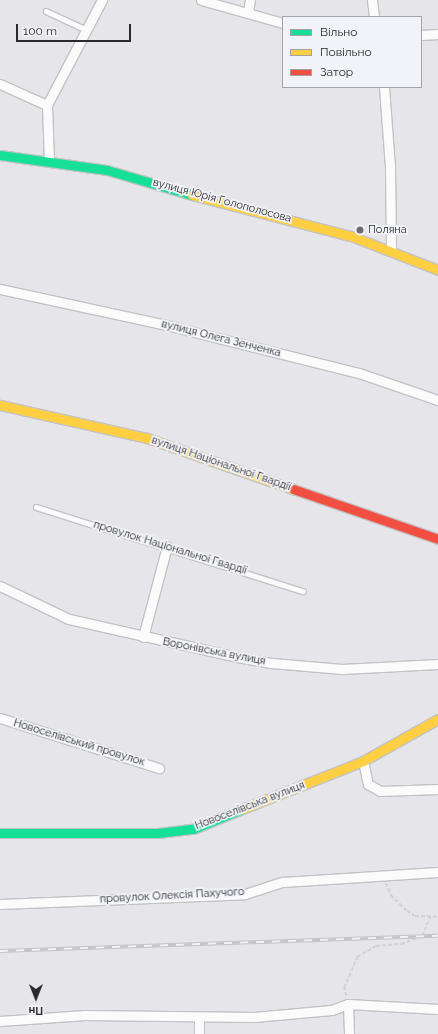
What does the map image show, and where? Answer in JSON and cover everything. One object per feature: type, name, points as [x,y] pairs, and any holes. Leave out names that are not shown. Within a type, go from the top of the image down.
[{"type":"street","points":[[49,162],[47,105],[102,0]]},
{"type":"street","points":[[201,0],[282,23]]},
{"type":"street","points":[[248,12],[250,0]]},
{"type":"street","points":[[372,0],[374,16]]},
{"type":"street","points":[[422,35],[438,34]]},
{"type":"street","points":[[0,84],[47,105]]},
{"type":"street","points":[[384,88],[390,166],[391,250]]},
{"type":"street","name":"вулиця Юрія Голополосова","points":[[0,155],[107,170],[215,202],[312,225],[391,250],[438,270]]},
{"type":"street","name":"вулиця Олега Зенченка","points":[[0,289],[166,325],[359,373],[438,400]]},
{"type":"street","name":"вулиця Національної Гвардії","points":[[0,406],[147,438],[438,539]]},
{"type":"street","points":[[143,637],[167,546]]},
{"type":"street","name":"Воронівська вулиця","points":[[0,586],[69,619],[143,637],[237,657],[342,669],[438,664]]},
{"type":"street","name":"Новоселівський провулок","points":[[0,718],[159,768]]},
{"type":"street","name":"Новоселівська вулиця","points":[[0,833],[158,833],[193,829],[363,761],[438,719]]},
{"type":"street","points":[[363,761],[368,784],[380,791],[438,789]]},
{"type":"street","name":"провулок Олексія Пахучого","points":[[0,904],[245,894],[283,882],[383,877],[438,872]]},
{"type":"street","points":[[0,1021],[86,1015],[173,1015],[199,1018],[254,1017],[332,1010],[348,1004],[438,1009]]},
{"type":"street","points":[[348,1004],[349,1034]]},
{"type":"street","points":[[199,1018],[199,1034]]},
{"type":"lane","points":[[46,11],[87,30]]},
{"type":"lane","name":"провулок Національної Гвардії","points":[[36,507],[167,546],[303,591]]},
{"type":"path","points":[[383,877],[391,895],[407,911],[415,916],[438,917]]},
{"type":"path","points":[[348,1004],[344,988],[357,957],[376,946],[401,944],[422,936],[430,917]]},
{"type":"railway","points":[[0,951],[438,936]]},
{"type":"traffic: fast","points":[[0,155],[107,170],[192,195]]},
{"type":"traffic: fast","points":[[0,833],[158,833],[193,829],[242,809]]},
{"type":"traffic: slow","points":[[192,195],[351,236],[438,270]]},
{"type":"traffic: slow","points":[[0,405],[147,438],[293,489]]},
{"type":"traffic: slow","points":[[242,809],[363,761],[438,719]]},
{"type":"traffic: jam","points":[[293,489],[438,539]]},
{"type":"place","name":"Поляна","points":[[360,230]]}]
